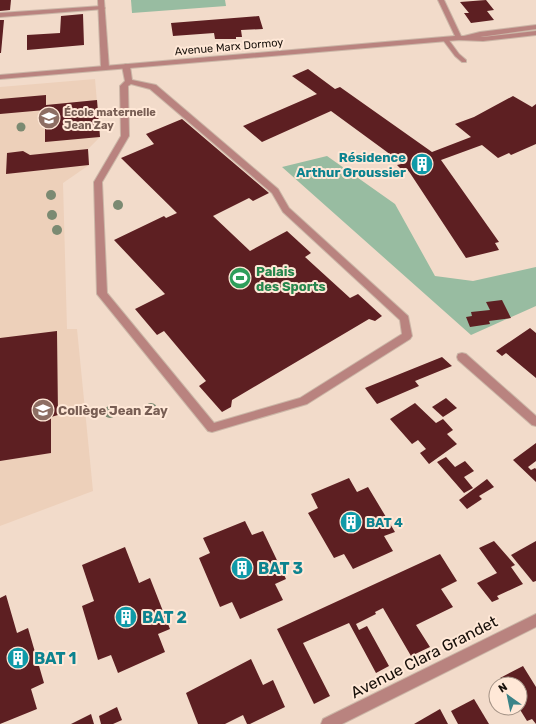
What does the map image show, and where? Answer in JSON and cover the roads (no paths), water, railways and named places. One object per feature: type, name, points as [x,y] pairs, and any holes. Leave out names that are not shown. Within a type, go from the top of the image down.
[{"type":"street","points":[[102,0],[105,68]]},
{"type":"street","points":[[441,0],[459,38]]},
{"type":"street","points":[[0,15],[102,8]]},
{"type":"street","name":"Avenue Marx Dormoy","points":[[0,77],[446,40],[536,27]]},
{"type":"street","name":"Avenue Marx Dormoy","points":[[459,38],[483,39],[536,33]]},
{"type":"street","points":[[446,40],[457,55],[464,61]]},
{"type":"street","points":[[126,66],[129,81]]},
{"type":"street","points":[[129,81],[153,86],[275,191],[286,210],[405,319],[407,336],[303,401],[212,428],[102,294],[98,182],[125,136],[124,86],[129,81]]},
{"type":"street","points":[[462,358],[536,422]]},
{"type":"street","name":"Avenue Clara Grandet","points":[[328,724],[536,620]]},
{"type":"place","name":"École maternelle Jean Zay","points":[[49,118]]},
{"type":"place","name":"Résidence Arthur Groussier","points":[[422,164]]},
{"type":"place","name":"Palais des Sports","points":[[240,278]]},
{"type":"place","name":"Collège Jean Zay","points":[[43,410]]},
{"type":"place","name":"BAT 4","points":[[351,522]]},
{"type":"place","name":"BAT 3","points":[[242,568]]},
{"type":"place","name":"BAT 2","points":[[126,617]]},
{"type":"place","name":"BAT 1","points":[[18,658]]}]
